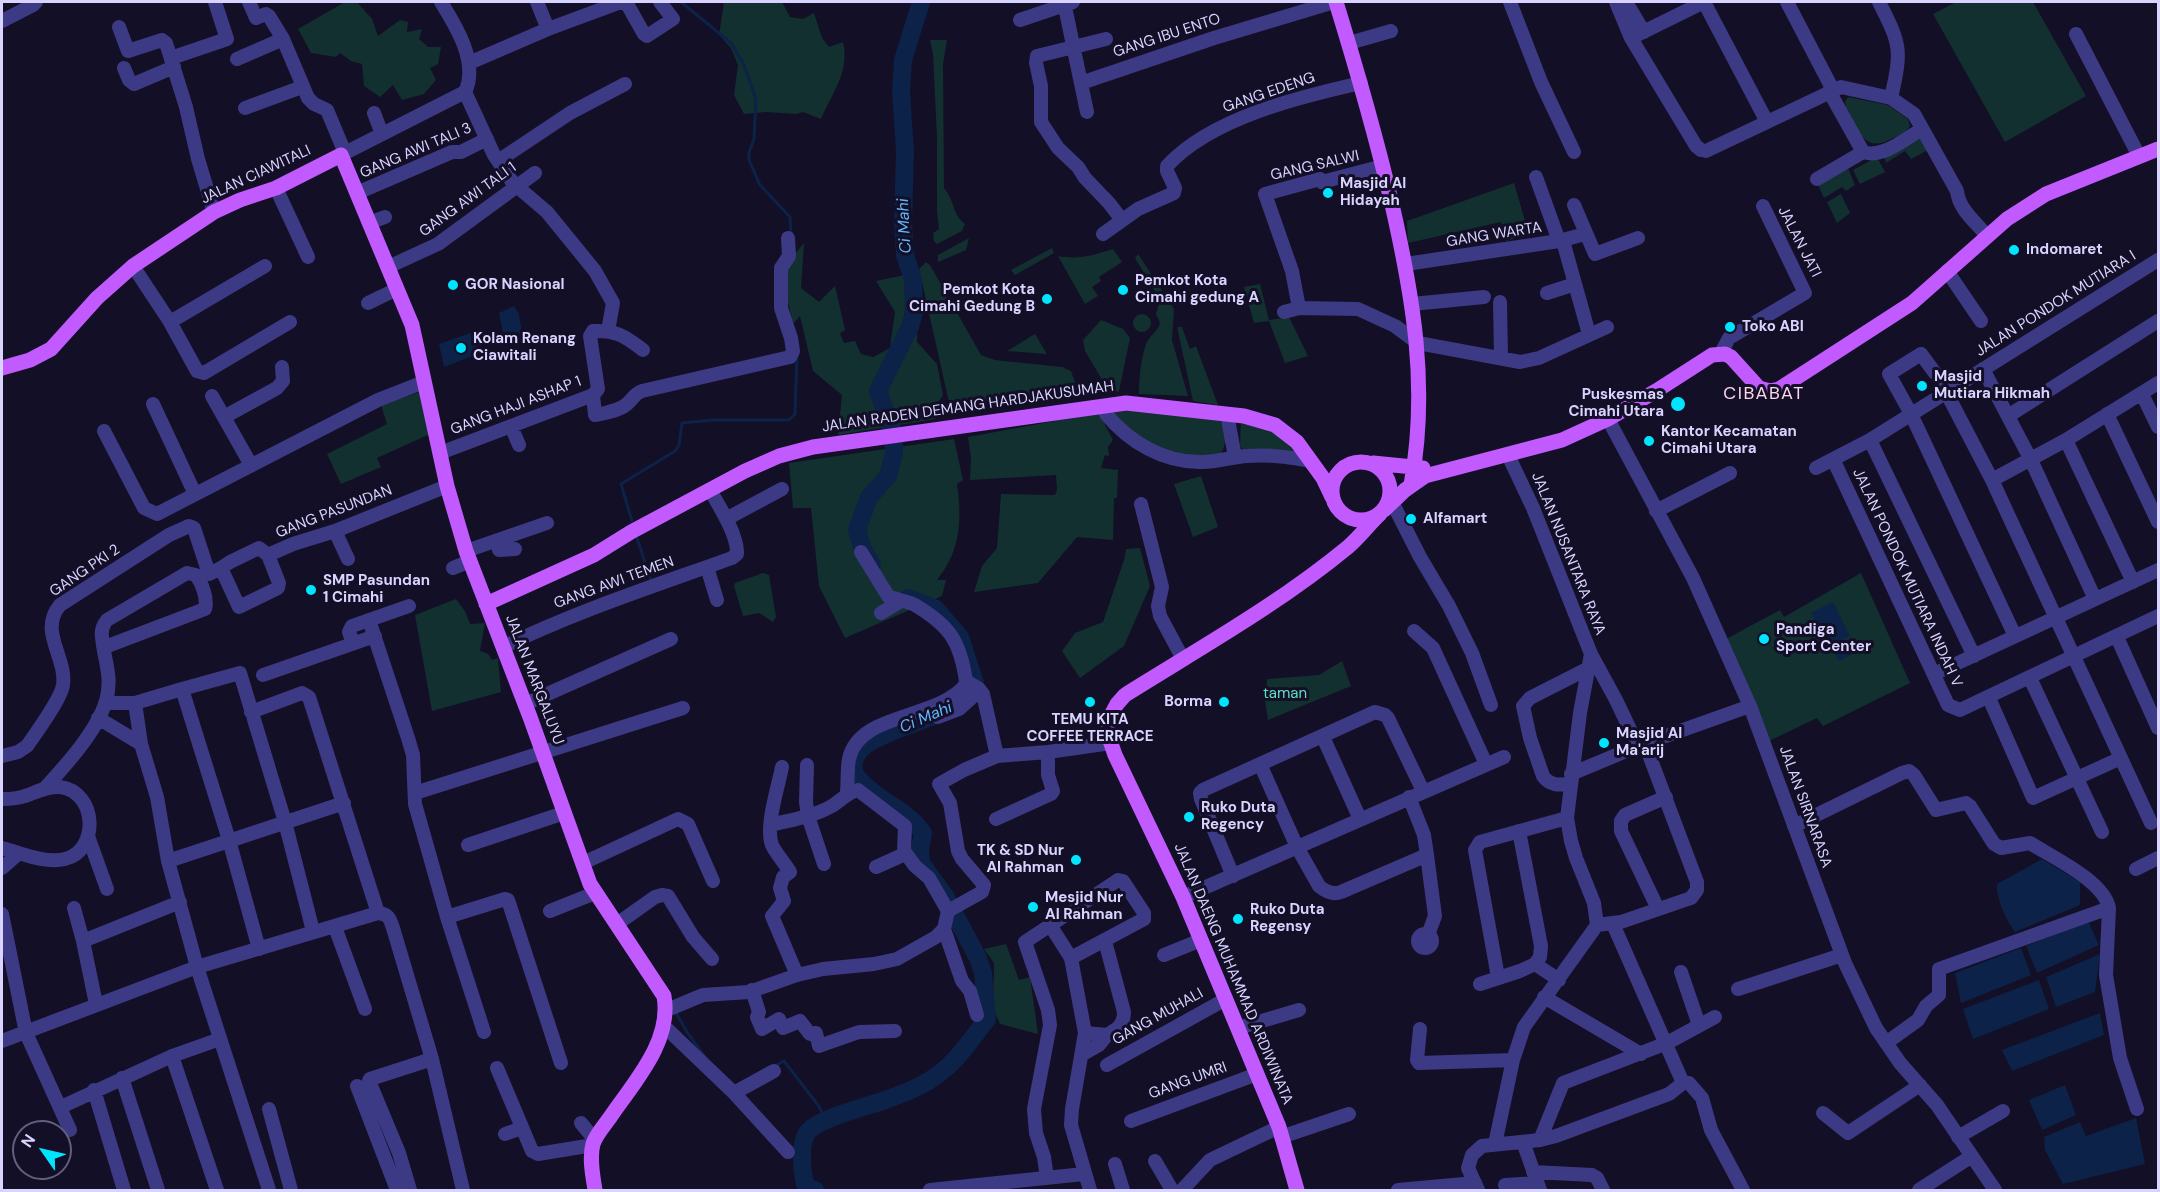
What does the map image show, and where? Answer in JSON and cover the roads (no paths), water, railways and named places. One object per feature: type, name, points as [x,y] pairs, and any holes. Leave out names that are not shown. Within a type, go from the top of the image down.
[{"type":"main road","points":[[1335,2],[1361,83],[1406,264],[1418,343],[1419,414],[1411,485]]},
{"type":"main road","points":[[1311,461],[1322,464],[1370,463],[1414,467],[1435,472],[1508,455],[1562,440],[1608,419],[1656,392],[1712,355],[1721,353],[1731,357],[1759,388],[1770,391],[1779,389],[1911,303],[1947,271],[1983,231],[2007,219],[2046,194],[2158,149]]},
{"type":"main road","name":"JALAN CIAWITALI","points":[[2,368],[25,362],[51,349],[97,298],[133,266],[214,212],[240,200],[276,188],[343,154]]},
{"type":"main road","name":"JALAN MARGALUYU","points":[[343,154],[412,325],[447,486],[468,556],[583,863],[595,893],[664,996],[667,1010],[665,1027],[643,1069],[594,1143]]},
{"type":"main road","name":"JALAN RADEN DEMANG HARDJAKUSUMAH","points":[[484,599],[591,547],[631,532],[779,456],[813,447],[1119,403],[1227,414],[1260,419],[1275,425],[1297,442],[1323,478],[1334,501]]},
{"type":"main road","points":[[1350,545],[1334,501],[1334,480],[1345,466],[1353,463]]},
{"type":"main road","points":[[1334,501],[1341,512],[1356,520],[1364,521],[1386,509],[1391,492],[1390,483],[1379,467],[1370,463]]},
{"type":"main road","name":"JALAN DAENG MUHAMMAD ARDIWINATA","points":[[1296,1191],[1280,1132],[1226,999],[1183,897],[1120,768],[1111,743],[1109,719],[1125,695],[1247,620],[1350,545],[1411,485],[1435,472]]},
{"type":"main road","points":[[594,1143],[592,1170],[596,1191]]},
{"type":"street","points":[[2,21],[36,2]]},
{"type":"street","points":[[124,68],[129,80],[134,84],[173,63],[227,39],[215,2]]},
{"type":"street","points":[[249,2],[256,18],[268,14],[283,39],[309,100],[327,110],[343,154]]},
{"type":"street","points":[[441,2],[456,29],[469,63],[470,75],[465,92],[498,161],[515,186],[547,212],[595,271],[613,303],[608,331],[624,336],[643,350]]},
{"type":"street","points":[[537,2],[548,29]]},
{"type":"street","points":[[469,63],[548,29],[621,2]]},
{"type":"street","points":[[626,2],[645,36],[673,19],[660,2]]},
{"type":"street","points":[[1020,20],[1068,2],[1087,112]]},
{"type":"street","name":"GANG IBU ENTO","points":[[1081,83],[1214,38],[1335,2]]},
{"type":"street","points":[[1510,2],[1541,82],[1574,152]]},
{"type":"street","points":[[1616,2],[1638,35],[1696,146],[1701,150],[1706,150],[1835,89],[1891,98],[1914,114],[1957,191],[1958,199],[1966,206],[1973,222],[1983,231]]},
{"type":"street","points":[[1626,2],[1638,35]]},
{"type":"street","points":[[1638,35],[1704,2],[1767,122]]},
{"type":"street","points":[[1787,2],[1835,89]]},
{"type":"street","points":[[1797,2],[1863,152],[1869,154],[1883,152],[1922,129]]},
{"type":"street","points":[[1879,2],[1893,30],[1899,51],[1891,98]]},
{"type":"street","points":[[119,27],[128,51],[162,40],[166,43],[186,106],[198,159],[214,212]]},
{"type":"street","points":[[1349,43],[1391,31]]},
{"type":"street","points":[[2076,34],[2139,156]]},
{"type":"street","points":[[237,59],[283,39]]},
{"type":"street","points":[[1106,39],[1038,55],[1036,58],[1041,86],[1041,122],[1058,148],[1078,167],[1084,178],[1122,220]]},
{"type":"street","name":"GANG EDENG","points":[[1103,234],[1138,209],[1174,193],[1175,188],[1167,166],[1202,138],[1237,119],[1325,91],[1361,83]]},
{"type":"street","points":[[498,161],[570,113],[625,84]]},
{"type":"street","points":[[245,108],[302,87]]},
{"type":"street","name":"JALAN CIAWITALI","points":[[343,154],[465,92]]},
{"type":"street","points":[[374,113],[382,134]]},
{"type":"street","name":"GANG AWI TALI 3","points":[[357,193],[487,139]]},
{"type":"street","points":[[1817,179],[1863,152]]},
{"type":"street","name":"GANG SALWI","points":[[1299,308],[1292,271],[1265,194],[1292,185],[1320,179],[1322,182],[1337,179],[1383,166]]},
{"type":"street","name":"GANG AWI TALI 1","points":[[388,267],[438,244],[535,173]]},
{"type":"street","points":[[1536,177],[1561,241],[1585,234]]},
{"type":"street","points":[[276,188],[308,257]]},
{"type":"street","points":[[1575,205],[1595,254],[1638,238]]},
{"type":"street","name":"JALAN JATI","points":[[1721,353],[1729,338],[1805,293],[1763,206]]},
{"type":"street","points":[[369,223],[386,217]]},
{"type":"street","points":[[593,395],[595,416],[620,408],[628,403],[634,394],[642,391],[790,357],[793,351],[791,338],[781,308],[781,268],[789,256],[788,238]]},
{"type":"street","name":"GANG WARTA","points":[[1406,264],[1561,241],[1589,334]]},
{"type":"street","name":"JALAN PONDOK MUTIARA I","points":[[1816,468],[1870,440],[1946,390],[2158,260]]},
{"type":"street","points":[[133,266],[170,322],[196,371],[200,373],[290,322]]},
{"type":"street","points":[[170,322],[265,266]]},
{"type":"street","points":[[1947,271],[1981,321]]},
{"type":"street","points":[[1547,293],[1575,284]]},
{"type":"street","points":[[368,303],[397,289]]},
{"type":"street","points":[[1412,304],[1484,297]]},
{"type":"street","points":[[1500,302],[1501,357]]},
{"type":"street","points":[[1284,312],[1299,308],[1366,312],[1395,326],[1418,343],[1520,362],[1539,358],[1607,327]]},
{"type":"street","points":[[2008,416],[2158,321]]},
{"type":"street","name":"GANG HAJI ASHAP 1","points":[[440,453],[593,395],[598,389],[591,333],[608,331]]},
{"type":"street","points":[[1935,373],[1921,354],[1889,374],[1911,414],[2015,636]]},
{"type":"street","points":[[224,417],[277,388],[283,381],[282,367]]},
{"type":"street","points":[[1983,369],[2031,460],[2095,599]]},
{"type":"street","points":[[104,431],[144,508],[157,514],[378,400],[424,382]]},
{"type":"street","points":[[1992,480],[2066,440],[2158,383]]},
{"type":"street","points":[[1946,390],[1992,480],[2151,823]]},
{"type":"street","points":[[2142,394],[2158,427]]},
{"type":"street","points":[[212,396],[251,465]]},
{"type":"street","points":[[153,404],[195,494]]},
{"type":"street","points":[[1106,414],[1130,437],[1158,453],[1184,461],[1202,462],[1269,455],[1311,461]]},
{"type":"street","points":[[1227,414],[1235,457]]},
{"type":"street","points":[[2107,414],[2158,522]]},
{"type":"street","name":"JALAN SIRNARASA","points":[[1608,419],[1693,578],[1794,825],[1842,955],[1886,1043],[1900,1064],[1920,1085],[1995,1191]]},
{"type":"street","points":[[511,426],[519,445]]},
{"type":"street","points":[[1870,440],[1974,656]]},
{"type":"street","points":[[2066,440],[2133,582]]},
{"type":"street","name":"JALAN NUSANTARA RAYA","points":[[1508,455],[1533,508],[1591,654],[1567,818],[1570,841],[1594,903],[1597,925]]},
{"type":"street","name":"JALAN PONDOK MUTIARA INDAH V","points":[[1833,459],[1948,705],[1960,710],[1989,698]]},
{"type":"street","points":[[1656,511],[1730,473]]},
{"type":"street","name":"GANG PASUNDAN","points":[[215,571],[239,607],[275,591],[279,583],[268,555],[447,486]]},
{"type":"street","points":[[710,490],[726,519],[782,489]]},
{"type":"street","points":[[1141,504],[1162,587],[1158,606],[1160,616],[1183,659]]},
{"type":"street","points":[[1386,509],[1420,557],[1449,606],[1472,653],[1491,705]]},
{"type":"street","name":"GANG AWI TEMEN","points":[[503,647],[550,624],[649,586],[732,558],[737,554],[737,547],[726,519]]},
{"type":"street","points":[[453,568],[468,556],[498,541],[547,523]]},
{"type":"street","name":"GANG PKI 2","points":[[2,756],[18,752],[27,746],[62,691],[63,676],[50,628],[60,605],[169,535],[191,526],[215,571]]},
{"type":"street","points":[[335,531],[348,559]]},
{"type":"street","points":[[498,541],[499,550],[515,549]]},
{"type":"street","points":[[215,571],[259,548],[268,555]]},
{"type":"street","points":[[861,552],[888,596],[913,604],[943,624],[959,647],[973,686],[983,694],[997,756]]},
{"type":"street","points":[[706,567],[717,600]]},
{"type":"street","points":[[1934,674],[2158,570]]},
{"type":"street","points":[[45,788],[71,760],[105,703],[108,675],[102,626],[106,620],[187,573],[199,579],[207,602],[205,609],[105,647]]},
{"type":"street","points":[[881,613],[901,601]]},
{"type":"street","points":[[353,643],[350,629],[410,606]]},
{"type":"street","points":[[369,620],[408,738],[412,755],[415,804],[447,917],[484,1032]]},
{"type":"street","points":[[2121,758],[2033,798],[1989,698],[2117,637],[2157,622]]},
{"type":"street","points":[[1414,631],[1432,648],[1486,764]]},
{"type":"street","points":[[263,675],[375,636]]},
{"type":"street","points":[[2117,637],[2158,728]]},
{"type":"street","points":[[525,704],[671,639]]},
{"type":"street","points":[[1495,1144],[1513,1060],[1524,1027],[1597,925],[1612,924],[1691,898],[1697,890],[1697,882],[1666,797],[1641,745],[1591,654]]},
{"type":"street","points":[[1587,669],[1530,698],[1523,706],[1530,738],[1543,776],[1546,781],[1554,785],[1641,745],[1746,707]]},
{"type":"street","points":[[105,703],[135,704],[240,673],[285,822],[313,931]]},
{"type":"street","points":[[2030,678],[2102,832]]},
{"type":"street","points":[[938,717],[959,709],[973,686]]},
{"type":"street","points":[[847,792],[849,760],[858,741],[884,723],[931,709],[973,686]]},
{"type":"street","points":[[182,689],[229,840],[259,949]]},
{"type":"street","points":[[251,712],[302,693],[309,697],[378,913]]},
{"type":"street","points":[[135,704],[141,744],[158,797],[168,861],[197,968],[269,1191]]},
{"type":"street","points":[[415,793],[683,708]]},
{"type":"street","points":[[1233,876],[1200,794],[1203,790],[1375,712],[1385,715],[1423,791]]},
{"type":"street","points":[[98,718],[141,744]]},
{"type":"street","points":[[1323,736],[1360,819]]},
{"type":"street","points":[[667,1010],[702,995],[732,994],[823,969],[874,964],[897,959],[931,942],[944,929],[954,908],[982,892],[984,885],[958,851],[952,810],[939,784],[997,756],[1048,752],[1111,743]]},
{"type":"street","points":[[996,819],[1051,794],[1053,791],[1048,775],[1048,752]]},
{"type":"street","points":[[1183,897],[1504,757]]},
{"type":"street","points":[[71,760],[71,780],[76,794]]},
{"type":"street","points":[[1260,764],[1297,847],[1324,891],[1335,894],[1427,855]]},
{"type":"street","points":[[807,765],[808,816],[824,864]]},
{"type":"street","points":[[782,767],[769,832],[772,844],[790,872],[783,877],[780,888],[784,901],[772,916],[797,975]]},
{"type":"street","points":[[1794,825],[1909,771],[1914,775],[1936,810],[1966,803],[1994,844],[2001,848],[2030,843],[2093,883],[2108,900],[2106,975],[2120,1059],[2137,1109]]},
{"type":"street","points":[[2,800],[22,797],[45,788],[68,789],[87,806],[89,826],[84,846],[76,854],[66,859],[48,860],[2,848]]},
{"type":"street","points":[[771,825],[829,808],[847,792],[858,789],[905,826],[905,854],[954,908]]},
{"type":"street","points":[[1409,797],[1424,835],[1427,855],[1435,916],[1428,935]]},
{"type":"street","points":[[1658,909],[1621,831],[1621,821],[1625,815],[1666,797]]},
{"type":"street","points":[[168,861],[344,803]]},
{"type":"street","points":[[468,845],[564,813]]},
{"type":"street","points":[[1498,977],[1475,850],[1480,842],[1567,818]]},
{"type":"street","points":[[583,863],[682,819],[688,824],[713,881]]},
{"type":"street","points":[[1480,984],[1520,971],[1535,964],[1540,957],[1541,946],[1520,831]]},
{"type":"street","points":[[88,836],[107,889]]},
{"type":"street","points":[[2,868],[19,853]]},
{"type":"street","points":[[876,867],[905,854]]},
{"type":"street","points":[[2136,869],[2158,858]]},
{"type":"street","points":[[1047,1178],[1044,1157],[1036,1133],[1034,1109],[1050,1025],[1036,972],[1024,944],[1120,880],[1123,881],[1146,916],[1144,919],[1071,958]]},
{"type":"street","points":[[550,911],[595,893]]},
{"type":"street","points":[[617,924],[655,897],[668,896],[693,937],[712,959]]},
{"type":"street","points":[[447,917],[508,900],[561,1063]]},
{"type":"street","points":[[83,941],[180,902]]},
{"type":"street","points":[[74,908],[96,1004]]},
{"type":"street","points":[[1886,1043],[1918,1020],[1926,1006],[1939,995],[1939,969],[2109,908]]},
{"type":"street","points":[[2,1041],[197,968],[313,931],[335,927],[378,913],[385,914],[389,917],[432,1059],[463,1191]]},
{"type":"street","points":[[2,914],[26,1033],[66,1120]]},
{"type":"street","points":[[1612,924],[1683,1083]]},
{"type":"street","points":[[1050,925],[1071,958],[1086,1033],[1071,1125],[1090,1191]]},
{"type":"street","points":[[335,927],[364,1009]]},
{"type":"street","points":[[944,929],[962,981],[970,991],[977,1014]]},
{"type":"street","points":[[1164,955],[1200,940]]},
{"type":"street","points":[[1083,1054],[1099,1045],[1123,1022],[1124,1012],[1105,941]]},
{"type":"street","points":[[1738,989],[1842,955]]},
{"type":"street","points":[[1535,964],[1559,980]]},
{"type":"street","points":[[1681,972],[1699,1025]]},
{"type":"street","points":[[752,990],[759,1012],[757,1017],[762,1029],[779,1019],[783,1028],[800,1021],[810,1034],[816,1033],[819,1046],[859,1032],[895,1031]]},
{"type":"street","points":[[1544,997],[1641,1054]]},
{"type":"street","name":"GANG MUHALI","points":[[1107,1065],[1226,999]]},
{"type":"street","points":[[1238,1028],[1299,1010]]},
{"type":"street","points":[[1540,1140],[1569,1072],[1574,1069],[1583,1075],[1641,1054],[1715,1017]]},
{"type":"street","points":[[665,1027],[734,1093],[788,1152]]},
{"type":"street","points":[[1420,1029],[1417,1060],[1419,1063],[1513,1060]]},
{"type":"street","points":[[1086,1033],[1107,1035]]},
{"type":"street","points":[[61,1107],[172,1056],[220,1039]]},
{"type":"street","points":[[172,1056],[217,1191]]},
{"type":"street","points":[[410,1191],[399,1153],[369,1081],[432,1059]]},
{"type":"street","points":[[497,1068],[532,1151],[538,1154],[594,1143],[581,1123]]},
{"type":"street","points":[[734,1093],[774,1071]]},
{"type":"street","name":"GANG UMRI","points":[[1131,1121],[1257,1074]]},
{"type":"street","points":[[122,1078],[158,1191]]},
{"type":"street","points":[[1398,1191],[1477,1187],[1468,1168],[1472,1155],[1482,1146],[1540,1140],[1669,1094],[1683,1083],[1689,1083],[1702,1098],[1711,1130],[1743,1191]]},
{"type":"street","points":[[1823,1113],[1848,1133],[1920,1085]]},
{"type":"street","points":[[357,1086],[397,1191]]},
{"type":"street","points":[[94,1090],[124,1191]]},
{"type":"street","points":[[269,1109],[291,1187]]},
{"type":"street","points":[[1958,1137],[2003,1111]]},
{"type":"street","points":[[1182,1191],[1210,1160],[1280,1132],[1349,1114]]},
{"type":"street","points":[[505,1134],[522,1128]]},
{"type":"street","points":[[1523,1142],[1537,1182]]},
{"type":"street","points":[[1919,1191],[1972,1156]]},
{"type":"street","points":[[1155,1161],[1172,1191]]},
{"type":"street","points":[[1115,1164],[1123,1191]]},
{"type":"street","points":[[930,1191],[1084,1174]]},
{"type":"street","points":[[1505,1185],[1592,1174],[1597,1178],[1603,1191]]},
{"type":"water","points":[[514,306],[519,314],[523,340],[511,346],[505,343],[499,313]]},
{"type":"water","name":"Kolam Renang Ciawitali","points":[[476,331],[483,352],[444,367],[439,344]]},
{"type":"water","points":[[1833,602],[1850,636],[1828,647],[1811,613]]},
{"type":"water","points":[[1851,639],[1858,651],[1839,661],[1832,648]]},
{"type":"water","points":[[2042,859],[2080,882],[2080,905],[2015,932],[2002,909],[1997,884]]},
{"type":"water","points":[[2088,921],[2099,945],[2037,973],[2026,946]]},
{"type":"water","points":[[2021,948],[2031,975],[1961,1003],[1955,973]]},
{"type":"water","points":[[2100,954],[2095,992],[2056,1007],[2046,977]]},
{"type":"water","points":[[2039,980],[2049,1009],[1973,1039],[1963,1009]]},
{"type":"water","points":[[2100,1013],[2104,1035],[2012,1071],[2002,1050]]},
{"type":"water","points":[[2065,1085],[2076,1115],[2042,1130],[2029,1100]]},
{"type":"water","points":[[2136,1118],[2145,1164],[2063,1184],[2045,1150],[2044,1137],[2080,1122],[2086,1136]]},
{"type":"waterway","points":[[681,2],[731,43],[744,65],[756,99],[754,139],[749,160],[760,185],[790,217],[791,234]]},
{"type":"waterway","name":"Ci Mahi","points":[[872,565],[863,550],[857,530],[869,497],[888,476],[894,454],[894,434],[878,391],[910,327],[914,312],[913,280],[905,255],[903,224],[905,151],[901,92],[903,60],[921,2]]},
{"type":"waterway","points":[[632,521],[621,484],[675,451],[679,445],[682,423],[713,420],[789,420],[795,414],[797,354]]},
{"type":"waterway","points":[[637,538],[651,581]]},
{"type":"waterway","name":"Ci Mahi","points":[[815,1190],[806,1187],[803,1175],[802,1151],[807,1133],[832,1117],[899,1095],[930,1080],[954,1060],[987,1019],[983,973],[978,958],[945,896],[921,863],[920,849],[923,833],[908,817],[864,785],[853,768],[855,758],[865,746],[890,732],[948,710],[958,704],[975,683],[960,637],[936,609],[908,598]]},
{"type":"waterway","points":[[675,1011],[705,1057]]},
{"type":"waterway","points":[[775,1066],[784,1061],[818,1105],[826,1120]]},
{"type":"place","name":"Masjid Al Hidayah","points":[[1328,193]]},
{"type":"place","name":"Indomaret","points":[[2014,250]]},
{"type":"place","name":"GOR Nasional","points":[[453,285]]},
{"type":"place","name":"Pemkot Kota Cimahi gedung A","points":[[1123,290]]},
{"type":"place","name":"Pemkot Kota Cimahi Gedung B","points":[[1047,299]]},
{"type":"place","name":"Toko ABI","points":[[1730,327]]},
{"type":"place","name":"Kolam Renang Ciawitali","points":[[461,348]]},
{"type":"place","name":"Masjid Mutiara Hikmah","points":[[1922,386]]},
{"type":"place","name":"Puskesmas Cimahi Utara","points":[[1678,404]]},
{"type":"place","name":"Kantor Kecamatan Cimahi Utara","points":[[1649,441]]},
{"type":"place","name":"Alfamart","points":[[1411,519]]},
{"type":"place","name":"SMP Pasundan 1 Cimahi","points":[[311,590]]},
{"type":"place","name":"Pandiga Sport Center","points":[[1764,639]]},
{"type":"place","name":"TEMU KITA COFFEE TERRACE","points":[[1090,702]]},
{"type":"place","name":"Borma","points":[[1224,702]]},
{"type":"place","name":"Masjid Al Ma'arij","points":[[1604,743]]},
{"type":"place","name":"Ruko Duta Regency","points":[[1189,817]]},
{"type":"place","name":"TK & SD Nur Al Rahman","points":[[1076,860]]},
{"type":"place","name":"Mesjid Nur Al Rahman","points":[[1033,907]]},
{"type":"place","name":"Ruko Duta Regensy","points":[[1238,919]]},
{"type":"district","name":"CIBABAT","points":[[1764,394]]},
{"type":"park label","name":"taman","points":[[1285,694]]}]
